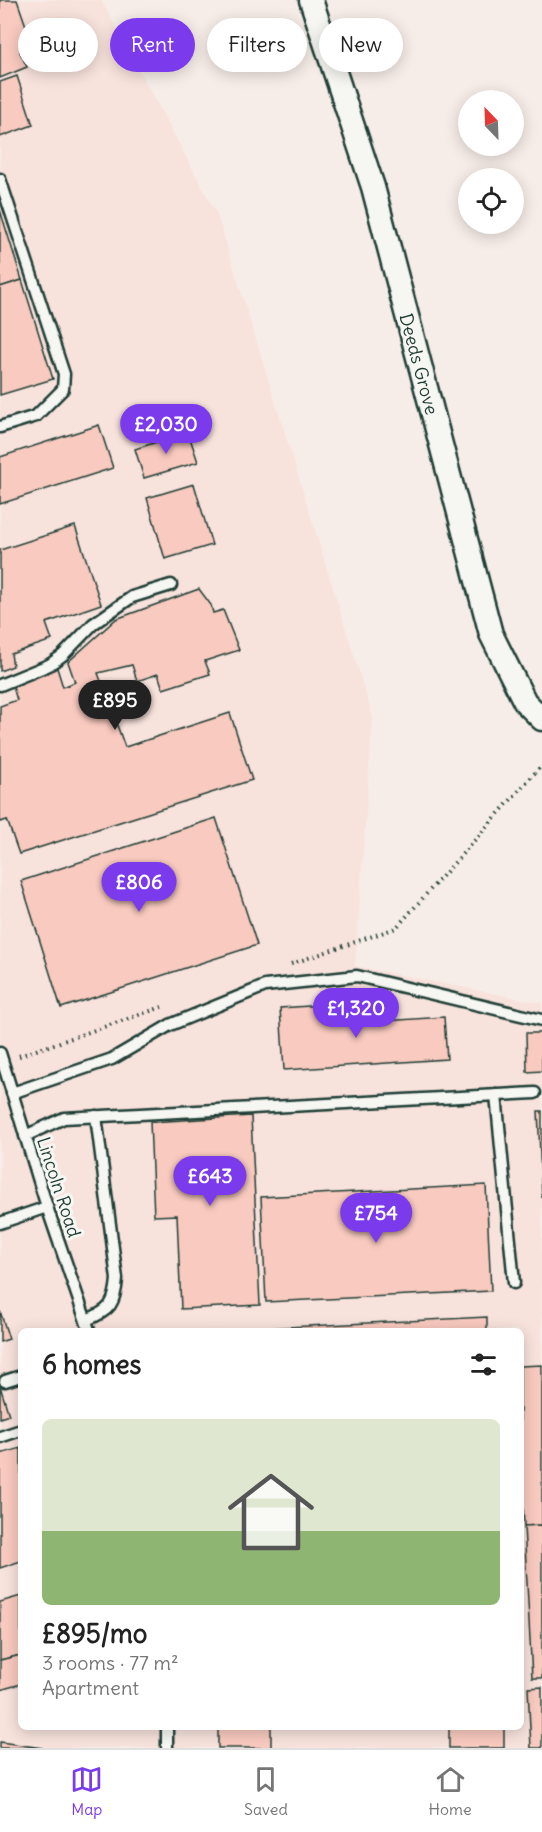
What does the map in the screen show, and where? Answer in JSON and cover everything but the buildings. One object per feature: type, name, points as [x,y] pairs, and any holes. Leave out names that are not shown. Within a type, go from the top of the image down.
[{"type":"street","name":"Deeds Grove","points":[[311,0],[373,187],[491,634],[525,702],[542,719]]},
{"type":"lane","points":[[0,179],[64,374],[63,388],[36,416],[0,427]]},
{"type":"lane","points":[[0,685],[49,665],[63,655],[93,624],[132,597],[171,585]]},
{"type":"lane","points":[[12,1093],[112,1059],[170,1025],[265,986],[357,976],[542,1020]]},
{"type":"lane","name":"Lincoln Road","points":[[2,1057],[46,1207],[88,1325]]},
{"type":"lane","points":[[25,1136],[63,1118],[536,1093]]},
{"type":"lane","points":[[495,1095],[514,1283]]},
{"type":"lane","points":[[88,1325],[111,1305],[116,1296],[117,1279],[96,1116]]},
{"type":"lane","points":[[0,1223],[46,1207]]},
{"type":"lane","points":[[5,1381],[18,1378]]},
{"type":"lane","points":[[0,1437],[18,1432]]},
{"type":"lane","points":[[167,1730],[167,1748]]},
{"type":"path","points":[[284,966],[396,928],[542,765]]},
{"type":"path","points":[[2,1057],[171,1004]]},
{"type":"shaded area","points":[[0,0],[101,0],[111,18],[110,72],[140,72],[217,214],[373,717],[355,966],[542,1003],[542,1748],[0,1748]]}]
